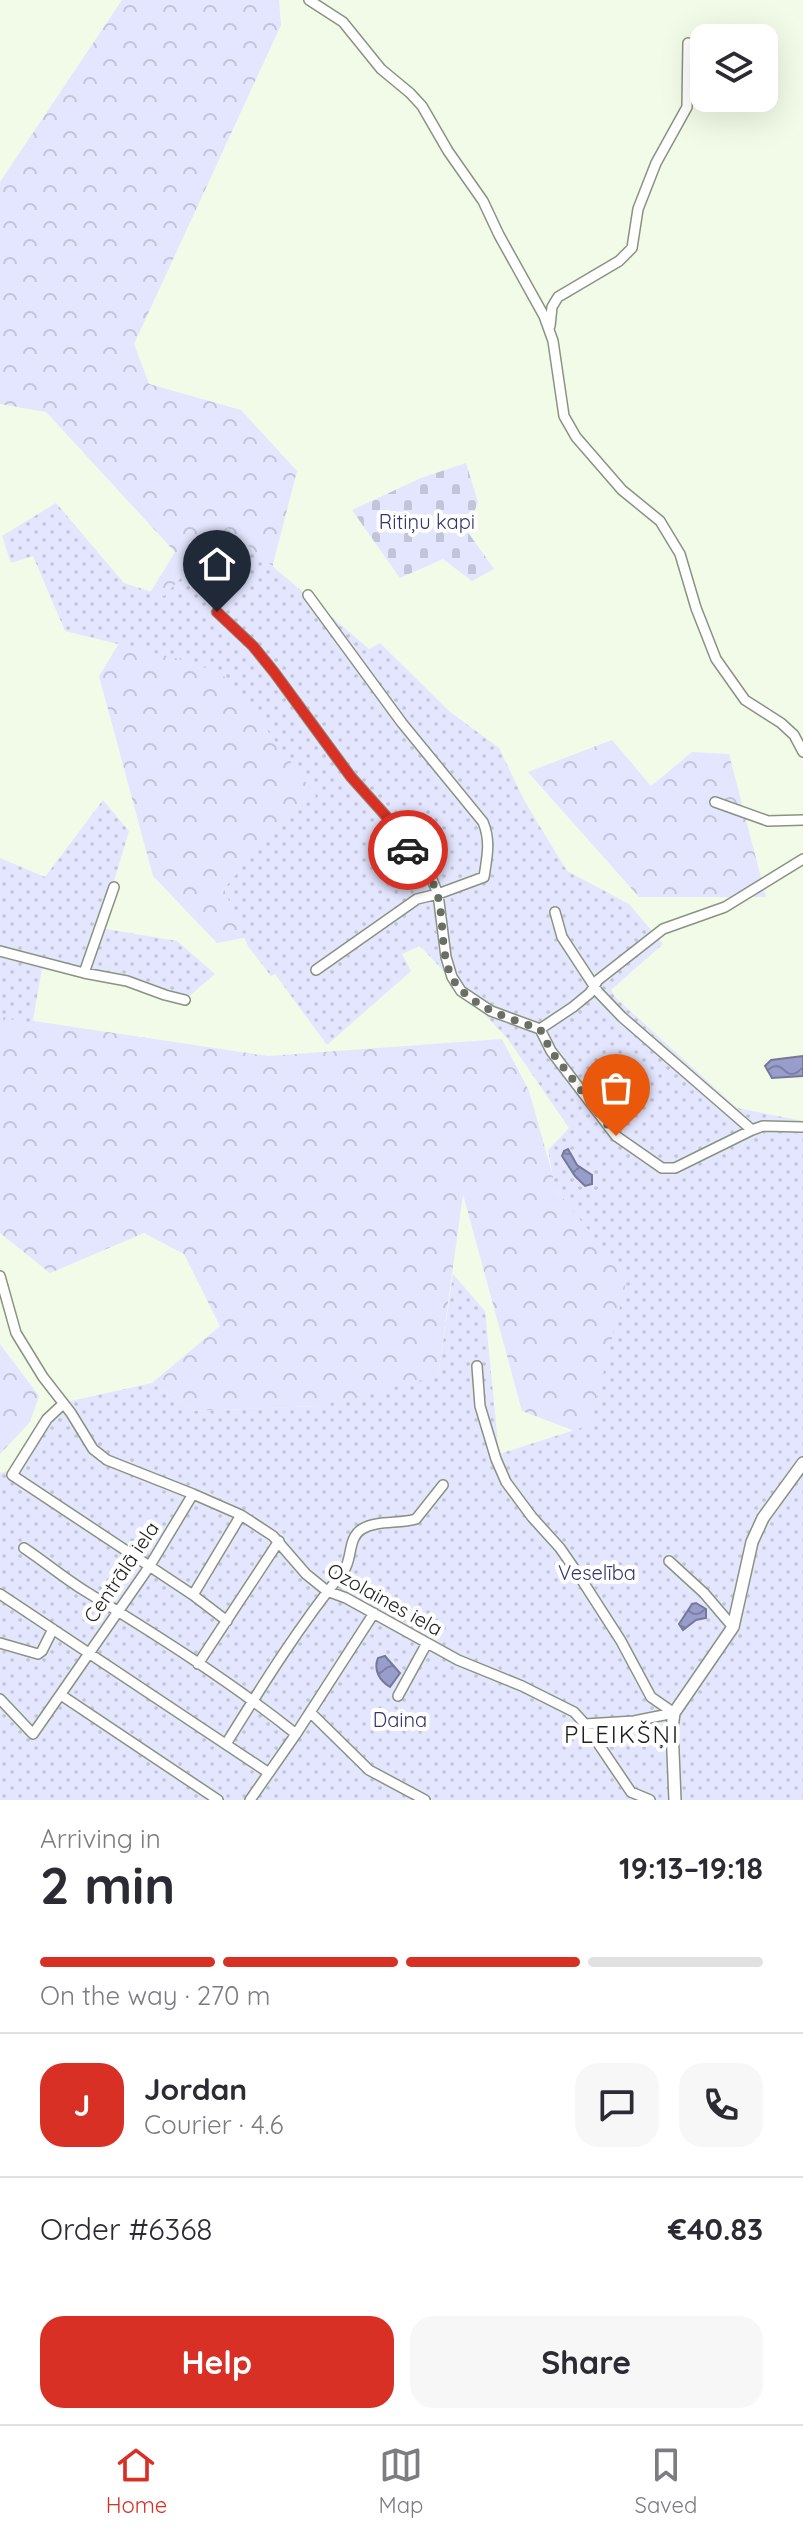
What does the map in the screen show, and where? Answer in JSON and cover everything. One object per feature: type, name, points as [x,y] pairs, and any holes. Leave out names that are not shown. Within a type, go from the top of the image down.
[{"type":"street","points":[[309,0],[343,22],[381,69],[422,106],[448,151],[483,201],[531,289],[550,332]]},
{"type":"street","points":[[688,43],[687,107],[656,163],[638,209],[632,248],[619,261],[558,297],[552,307],[550,332],[564,416],[576,437],[622,490],[660,521],[680,554],[716,659],[745,700],[781,723],[794,735],[803,752]]},
{"type":"street","points":[[308,595],[402,723],[483,822],[488,834],[489,851],[484,877],[417,899],[316,970]]},
{"type":"street","points":[[217,612],[253,646],[274,672],[351,777],[386,816],[402,844],[431,877],[438,894],[446,957],[452,977],[461,991],[491,1011],[540,1029],[551,1051],[616,1136],[662,1168],[675,1168],[763,1126],[803,1127]]},
{"type":"street","points":[[715,802],[768,821],[803,820]]},
{"type":"street","points":[[540,1029],[573,1007],[598,980],[663,929],[725,907],[803,859]]},
{"type":"street","points":[[84,973],[114,887]]},
{"type":"street","points":[[555,912],[562,937],[598,992],[622,1017],[752,1130]]},
{"type":"street","points":[[0,951],[127,981],[185,1000]]},
{"type":"street","name":"Ozolaines iela","points":[[0,1276],[16,1333],[93,1449],[107,1460],[241,1515],[279,1541],[306,1574],[327,1591],[374,1613],[458,1660],[522,1686],[574,1712],[631,1792],[650,1800]]},
{"type":"street","points":[[477,1366],[480,1406],[506,1482],[578,1574],[621,1641],[651,1697],[674,1713]]},
{"type":"street","points":[[63,1404],[47,1419],[12,1475],[193,1595],[227,1621]]},
{"type":"street","points":[[675,1800],[674,1713],[733,1627],[752,1542],[763,1518],[803,1463]]},
{"type":"street","points":[[226,1744],[327,1591],[349,1564],[357,1532],[377,1524],[416,1519],[443,1485]]},
{"type":"street","name":"Centrālā iela","points":[[0,1699],[33,1734],[149,1567],[193,1494]]},
{"type":"street","points":[[193,1595],[241,1515]]},
{"type":"street","points":[[198,1664],[279,1541]]},
{"type":"street","points":[[24,1548],[83,1590],[254,1700],[296,1734]]},
{"type":"street","points":[[669,1561],[704,1593],[733,1627]]},
{"type":"street","points":[[0,1594],[269,1773]]},
{"type":"street","points":[[250,1800],[374,1613]]},
{"type":"street","points":[[0,1643],[38,1654],[53,1629]]},
{"type":"street","points":[[398,1696],[427,1643]]},
{"type":"street","points":[[61,1695],[218,1800]]},
{"type":"street","points":[[310,1712],[369,1770],[425,1800]]},
{"type":"street","points":[[585,1724],[634,1721],[674,1713]]},
{"type":"green space","points":[[122,0],[279,0],[281,25],[134,344],[149,384],[241,410],[297,471],[260,615],[326,798],[258,935],[217,943],[153,876],[99,676],[175,552],[46,412],[0,404],[0,182]]},
{"type":"green space","name":"Ritiņu kapi","points":[[466,463],[478,502],[467,531],[494,569],[472,581],[443,559],[400,578],[352,510],[421,478]]},
{"type":"green space","points":[[56,503],[124,583],[164,596],[228,528],[369,649],[380,643],[449,711],[499,748],[525,802],[567,871],[629,904],[663,944],[611,990],[616,998],[737,1108],[803,1121],[803,1800],[0,1800],[0,1473],[11,1470],[38,1422],[53,1405],[152,1383],[194,1411],[319,1406],[438,1376],[453,1274],[485,1311],[499,1454],[590,1425],[628,1275],[555,1188],[548,1150],[569,1128],[508,1039],[420,946],[402,954],[411,971],[327,1045],[275,974],[271,976],[248,946],[224,889],[274,828],[316,796],[229,679],[195,663],[65,631],[33,556],[11,563],[2,536]]},
{"type":"green space","points":[[612,740],[651,786],[692,752],[729,754],[766,897],[639,897],[528,772]]},
{"type":"green space","points":[[103,800],[129,831],[100,928],[177,941],[215,974],[179,1005],[126,984],[42,969],[32,1025],[0,1016],[0,858],[45,877]]},
{"type":"green space","points":[[0,1016],[268,1056],[502,1039],[529,1091],[557,1191],[629,1274],[588,1436],[522,1411],[463,1194],[436,1391],[319,1406],[194,1411],[152,1383],[220,1326],[184,1254],[144,1233],[50,1273],[0,1233]]},
{"type":"green space","points":[[0,1344],[39,1396],[30,1422],[0,1454]]},
{"type":"water","points":[[803,1056],[803,1076],[772,1078],[765,1066],[771,1060]]},
{"type":"water","points":[[568,1149],[577,1165],[592,1175],[592,1184],[585,1186],[575,1176],[562,1156]]},
{"type":"water","points":[[692,1604],[706,1609],[706,1618],[696,1620],[683,1630],[679,1624]]},
{"type":"water","points":[[385,1656],[400,1673],[390,1687],[377,1671],[378,1658]]},
{"type":"way so far","points":[[408,850],[431,877],[438,894],[446,957],[452,977],[461,991],[509,1020],[540,1029],[551,1051],[616,1136]]},
{"type":"district","name":"PLEIKŠŅI","points":[[622,1734]]},
{"type":"route","points":[[217,612],[253,646],[274,672],[351,777],[386,816],[408,850]]},
{"type":"park label","name":"Veselība","points":[[597,1572]]},
{"type":"park label","name":"Daina","points":[[400,1719]]}]
